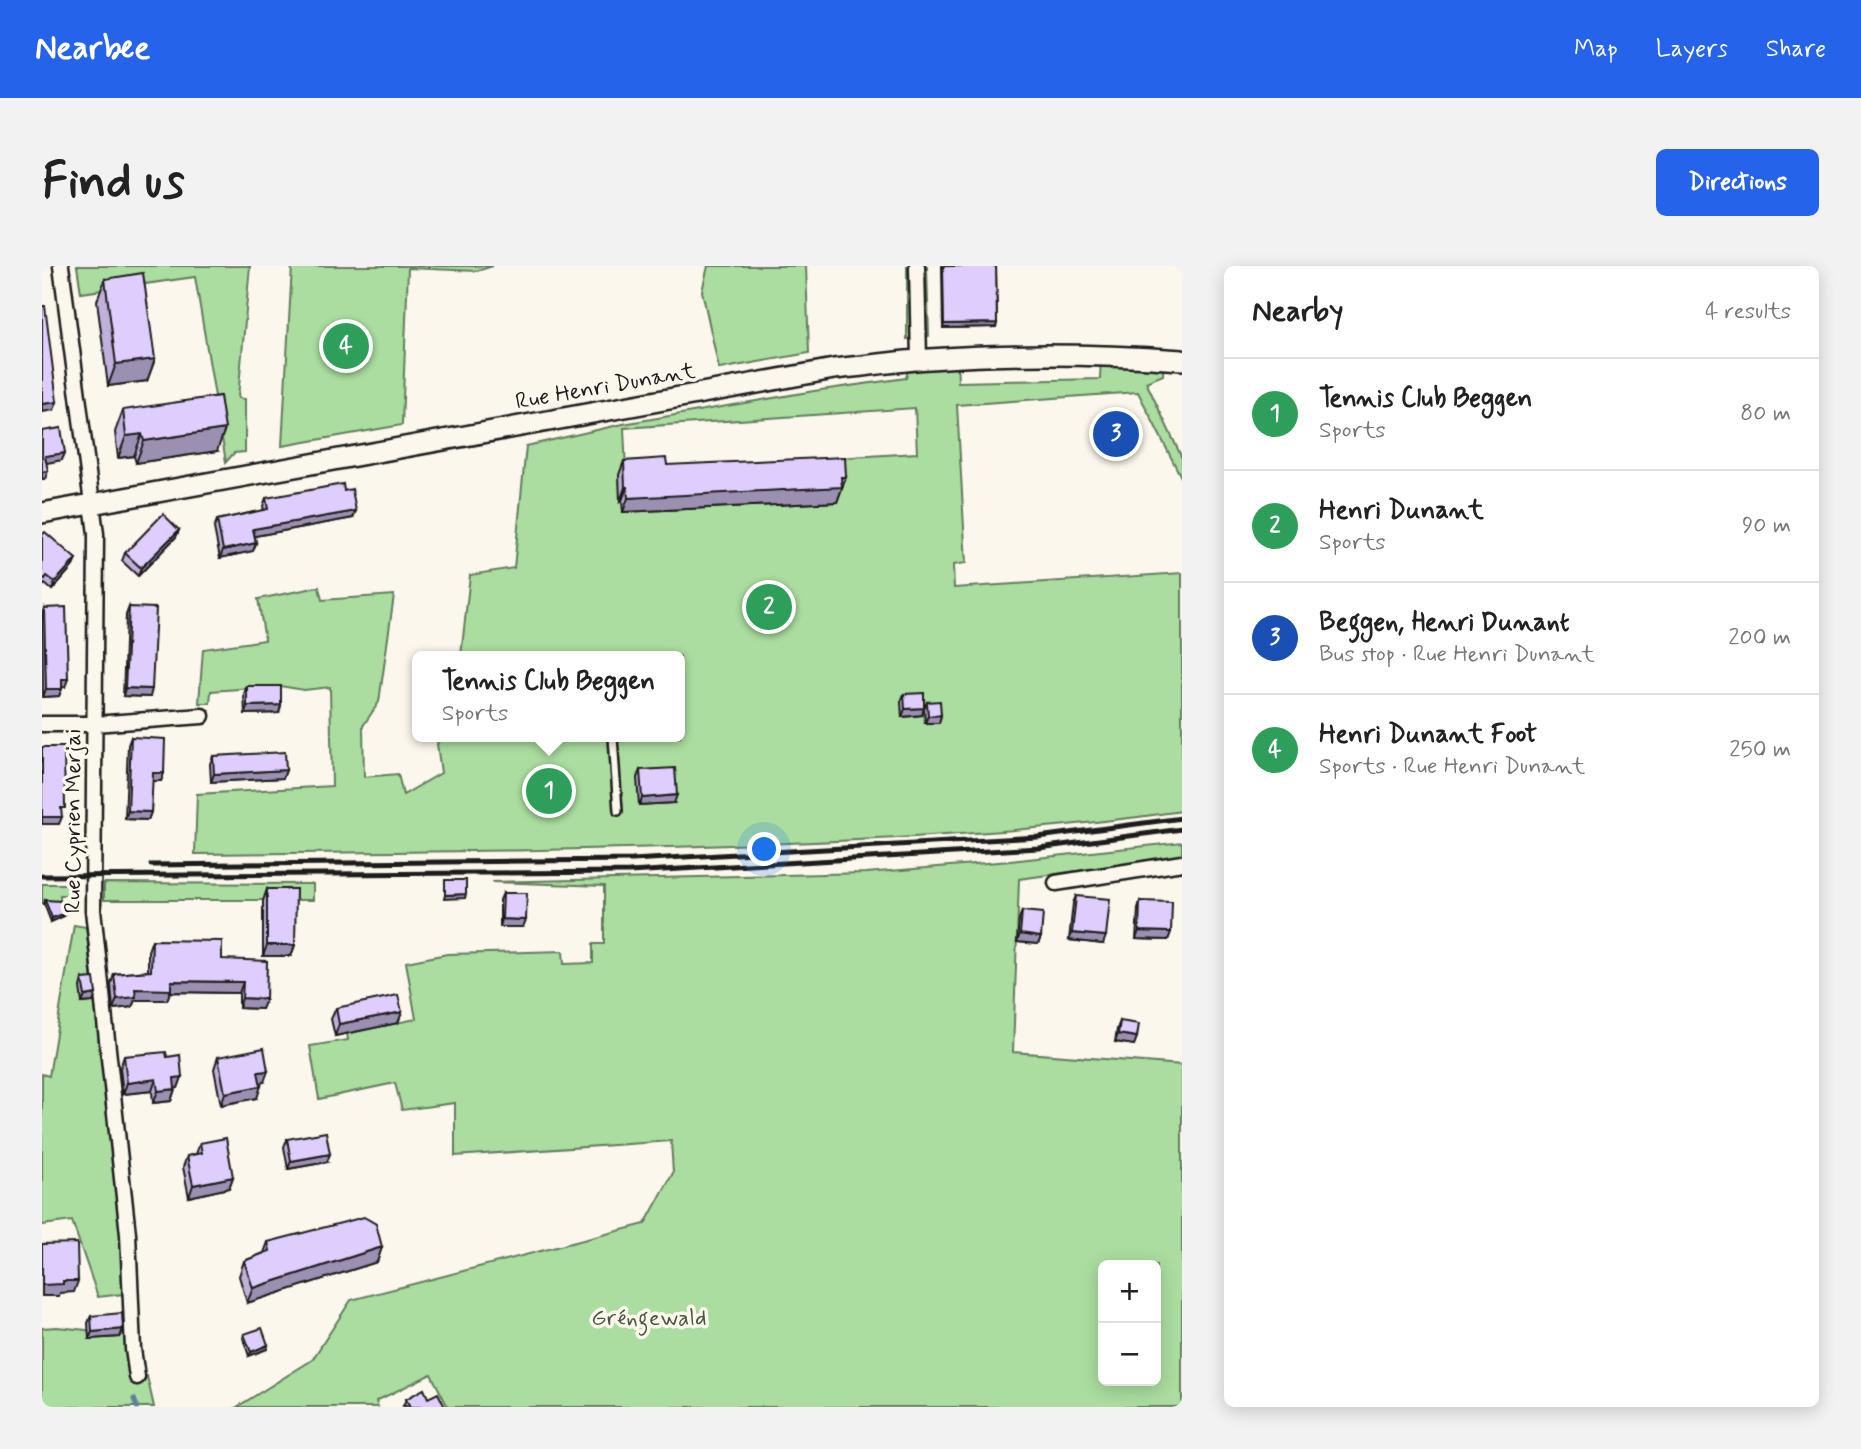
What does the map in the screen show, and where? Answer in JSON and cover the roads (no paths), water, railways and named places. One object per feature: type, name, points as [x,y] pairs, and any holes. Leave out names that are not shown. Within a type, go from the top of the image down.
[{"type":"main road","name":"Rue Henri Dunant","points":[[42,513],[834,369],[919,360],[1063,355],[1182,360]]},
{"type":"street","name":"Rue Cyprien Merjai","points":[[61,266],[96,534],[93,910],[128,1234],[133,1349],[137,1377]]},
{"type":"street","points":[[917,266],[919,360]]},
{"type":"street","points":[[42,724],[94,724],[202,716]]},
{"type":"street","points":[[1056,883],[1182,863]]},
{"type":"lane","points":[[613,742],[618,811]]},
{"type":"waterway","points":[[134,1399],[137,1407]]},
{"type":"railway","points":[[151,865],[632,860],[1038,837],[1182,818]]},
{"type":"railway","points":[[42,876],[629,872],[1039,848],[1182,829]]},
{"type":"place","name":"Henri Dunant Foot","points":[[346,346]]},
{"type":"place","name":"Beggen, Henri Dunant","points":[[1116,434]]},
{"type":"place","name":"Henri Dunant","points":[[769,607]]},
{"type":"place","name":"Tennis Club Beggen","points":[[549,791]]},
{"type":"park label","name":"Gréngewald","points":[[649,1317]]}]
